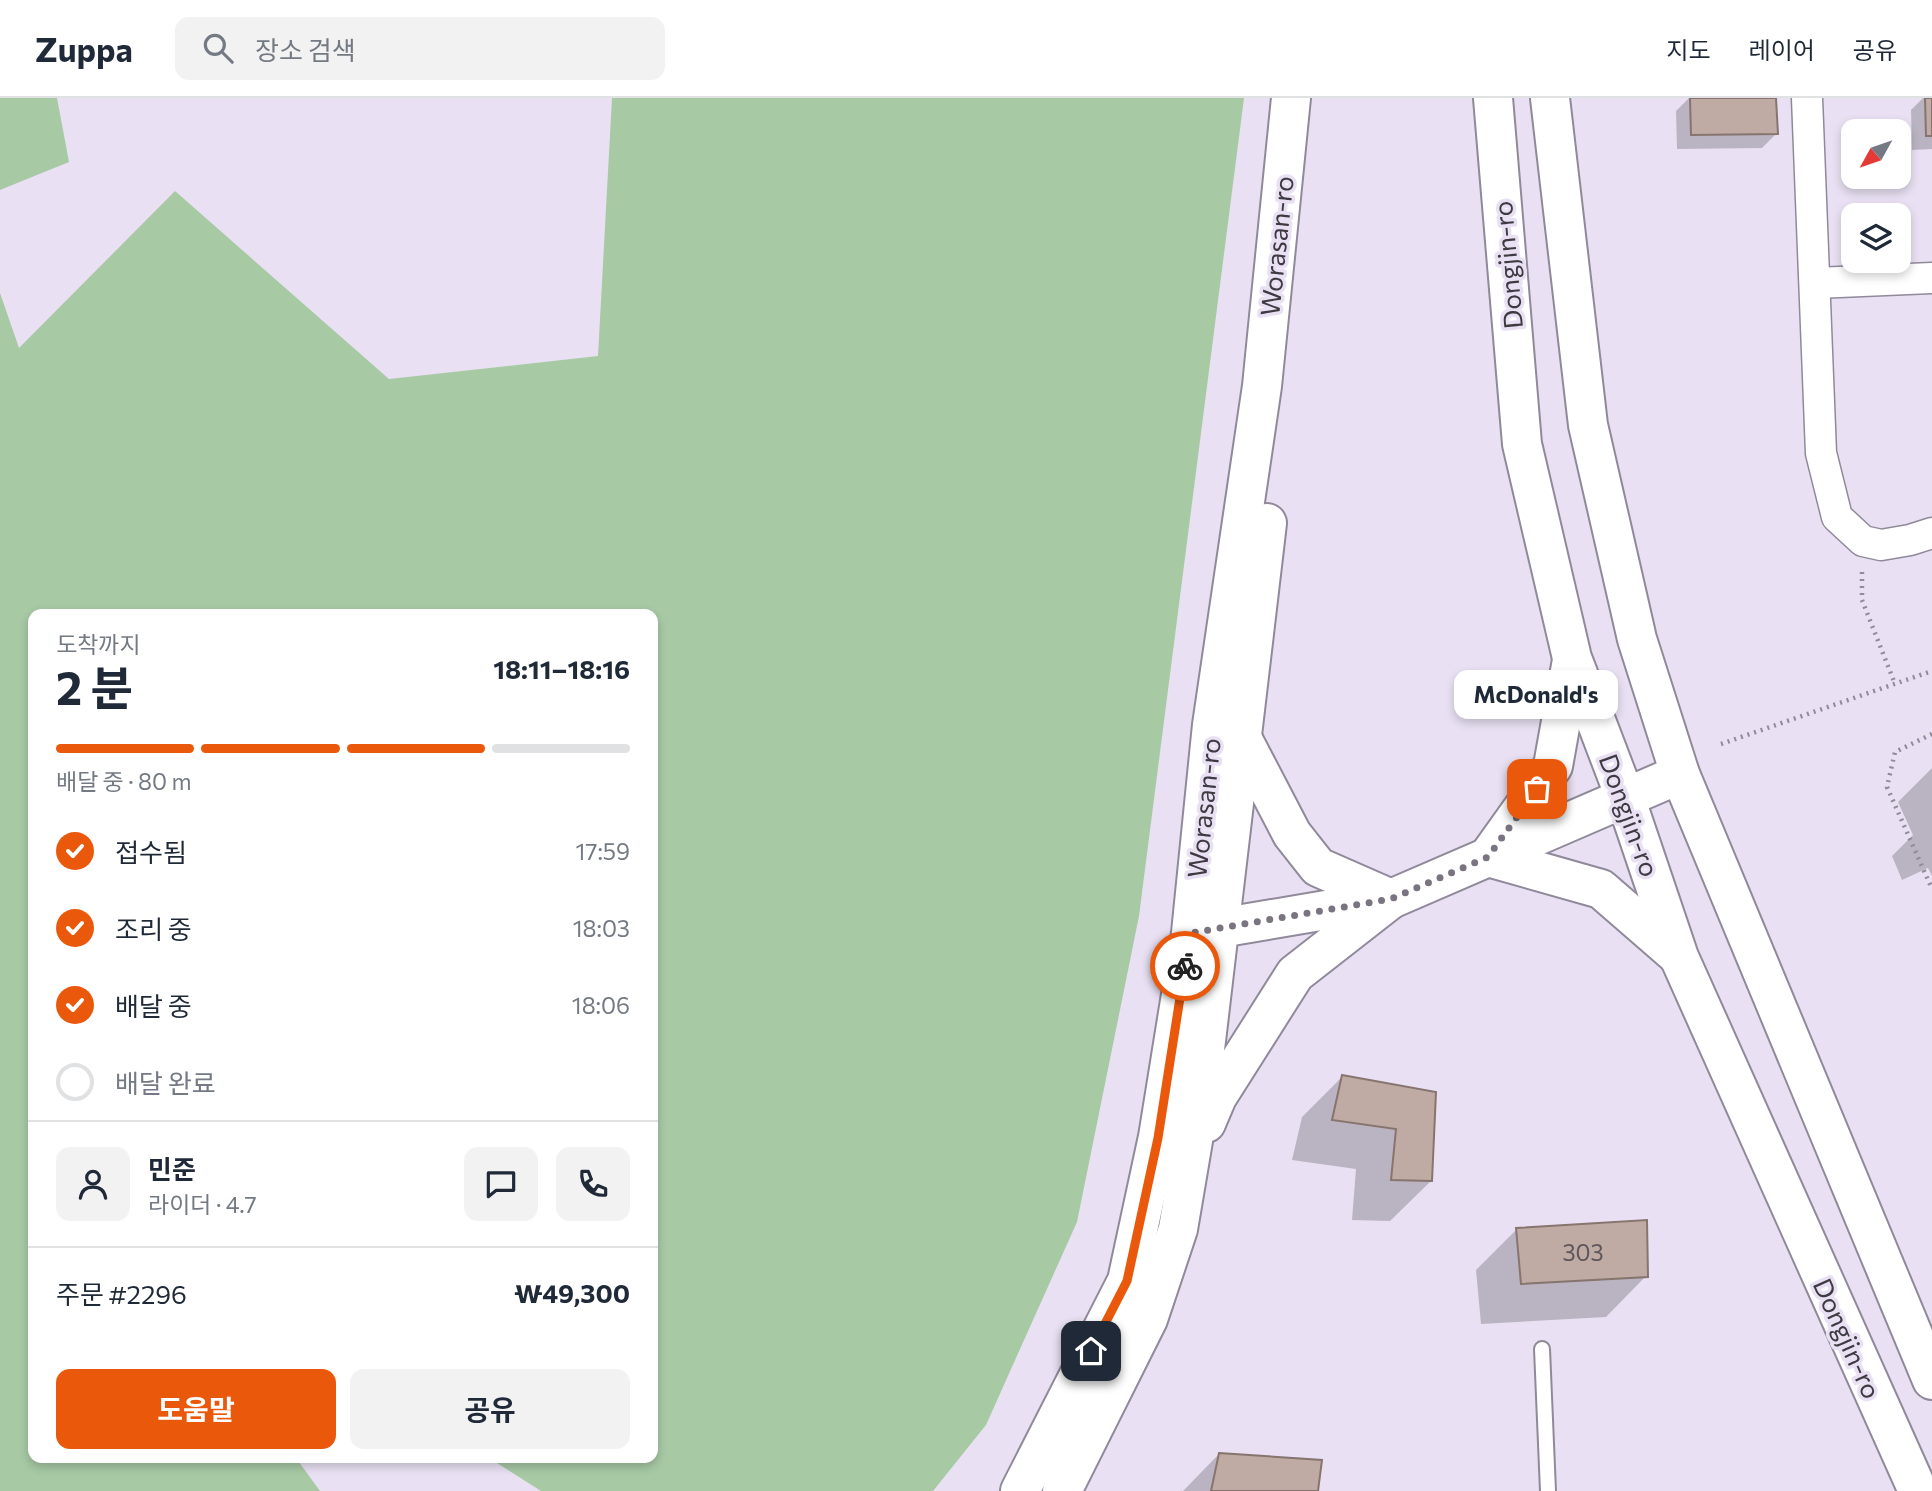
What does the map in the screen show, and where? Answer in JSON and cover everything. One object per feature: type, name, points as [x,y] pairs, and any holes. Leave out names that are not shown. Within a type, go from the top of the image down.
[{"type":"street","name":"Worasan-ro","points":[[1020,1491],[1127,1281],[1205,931],[1212,725],[1262,387],[1291,98]]},
{"type":"street","points":[[1062,1491],[1148,1319],[1178,1228],[1190,1161],[1205,931],[1242,738],[1317,98]]},
{"type":"street","name":"Dongjin-ro","points":[[1493,98],[1522,444],[1572,658],[1625,797],[1679,957],[1917,1491]]},
{"type":"street","points":[[1550,98],[1588,425],[1637,639],[1680,774],[1932,1381]]},
{"type":"street","points":[[1807,98],[1821,453],[1838,517],[1863,541],[1881,545],[1932,533]]},
{"type":"street","points":[[1816,283],[1932,278]]},
{"type":"street","points":[[1488,857],[1553,766],[1572,658]]},
{"type":"street","points":[[1242,738],[1292,835],[1318,867],[1391,899]]},
{"type":"street","points":[[1205,931],[1391,899],[1680,774]]},
{"type":"street","points":[[1488,857],[1601,889],[1679,957]]},
{"type":"street","points":[[1190,1161],[1217,1097],[1296,974],[1391,899]]},
{"type":"lane","points":[[1542,1349],[1548,1491]]},
{"type":"path","points":[[1862,564],[1862,600],[1895,684]]},
{"type":"path","points":[[1721,744],[1932,671]]},
{"type":"path","points":[[1932,734],[1895,752],[1887,787],[1932,889]]},
{"type":"green space","points":[[0,98],[57,98],[69,162],[0,190]]},
{"type":"green space","points":[[612,98],[1244,98],[1139,916],[1077,1222],[986,1425],[933,1491],[541,1491],[497,1463],[658,1463],[658,609],[28,609],[28,1463],[300,1463],[320,1491],[0,1491],[0,293],[19,348],[175,191],[389,379],[598,356]]},
{"type":"building","points":[[1690,98],[1776,98],[1778,134],[1691,135]]},
{"type":"building","points":[[1925,98],[1932,98],[1932,136],[1926,136]]},
{"type":"building","points":[[1342,1075],[1436,1092],[1432,1181],[1391,1180],[1396,1129],[1332,1120]]},
{"type":"building","points":[[1647,1220],[1648,1277],[1521,1284],[1516,1228]]},
{"type":"building","points":[[1219,1453],[1322,1460],[1318,1491],[1211,1491]]},
{"type":"way so far","points":[[1185,966],[1191,933],[1391,899],[1488,857],[1537,789]]},
{"type":"place","name":"McDonald's","points":[[1537,789]]},
{"type":"route","points":[[1091,1351],[1127,1281],[1158,1138],[1185,966]]}]
